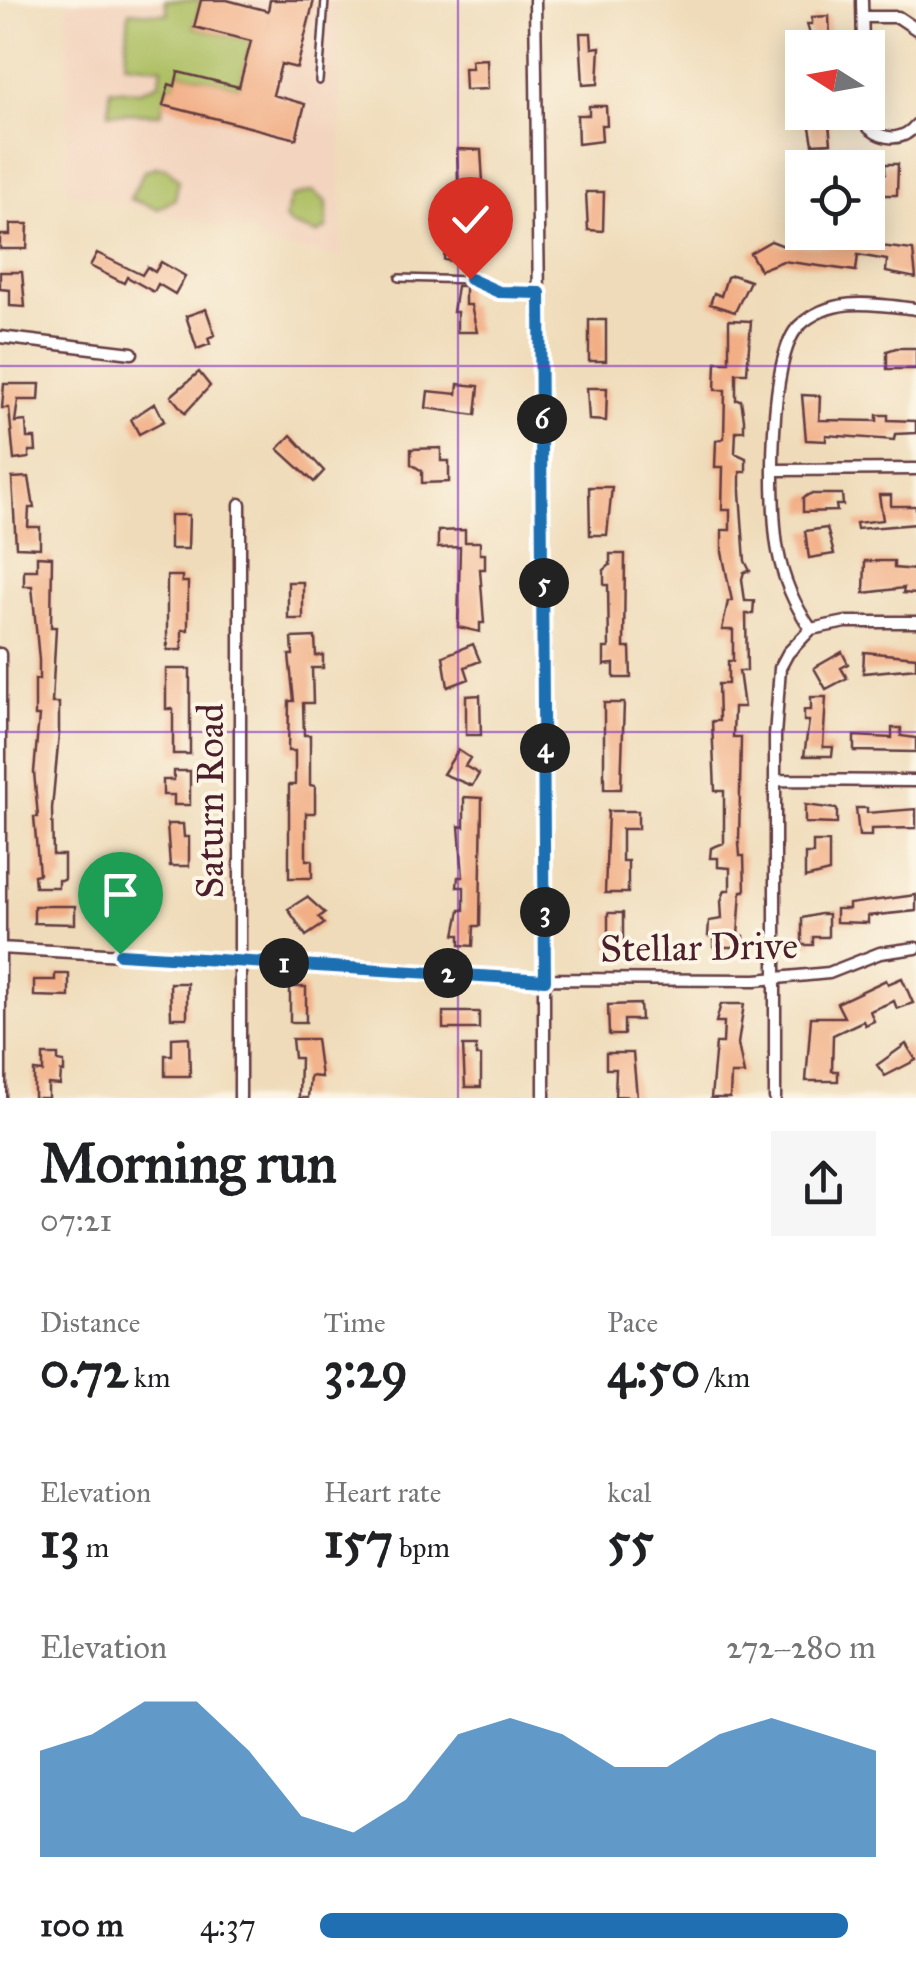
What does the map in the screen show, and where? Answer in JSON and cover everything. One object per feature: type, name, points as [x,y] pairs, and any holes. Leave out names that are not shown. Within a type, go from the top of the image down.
[{"type":"street","points":[[536,0],[544,1098]]},
{"type":"street","points":[[862,0],[862,30]]},
{"type":"street","points":[[862,17],[898,17],[916,30]]},
{"type":"street","points":[[873,130],[888,138],[902,137],[915,127]]},
{"type":"street","points":[[811,629],[788,586],[777,548],[777,378],[793,332],[814,314],[851,303],[916,309]]},
{"type":"street","points":[[0,336],[132,353]]},
{"type":"street","points":[[776,470],[916,469]]},
{"type":"street","name":"Saturn Road","points":[[240,504],[240,1098]]},
{"type":"street","points":[[775,1098],[777,682],[788,653],[811,629],[846,622],[916,622]]},
{"type":"street","points":[[0,654],[0,1098]]},
{"type":"street","points":[[775,780],[916,781]]},
{"type":"street","name":"Stellar Drive","points":[[0,948],[545,980],[775,980],[829,973],[880,953],[916,948]]},
{"type":"lane","points":[[318,81],[324,0]]},
{"type":"lane","points":[[400,278],[474,280],[499,292],[540,293]]},
{"type":"shaded area","points":[[67,0],[339,0],[342,257],[259,244],[258,234],[67,192]]},
{"type":"green space","points":[[165,0],[201,0],[194,27],[251,41],[239,87],[179,72],[175,86],[168,85],[161,114],[109,113],[110,89],[140,91],[159,83],[162,67],[125,63],[129,11],[168,14]]},
{"type":"green space","points":[[167,168],[179,180],[175,199],[158,209],[130,199],[144,171]]},
{"type":"green space","points":[[313,191],[327,202],[327,228],[317,234],[290,225],[285,218],[291,197]]},
{"type":"building","points":[[201,0],[227,0],[268,11],[270,0],[314,0],[297,68],[281,64],[273,95],[305,104],[296,139],[163,105],[169,84],[175,86],[178,72],[239,87],[251,41],[194,27]]},
{"type":"building","points":[[829,16],[830,30],[809,30],[807,24],[812,24],[812,17]]},
{"type":"building","points":[[580,33],[591,33],[592,48],[600,47],[598,84],[583,85]]},
{"type":"building","points":[[487,59],[488,89],[465,90],[464,68],[472,68],[471,60]]},
{"type":"building","points":[[589,106],[606,106],[607,125],[601,125],[602,141],[578,144],[577,115],[589,115]]},
{"type":"building","points":[[810,130],[830,130],[831,143],[813,144]]},
{"type":"building","points":[[457,149],[481,150],[483,182],[458,181]]},
{"type":"building","points":[[885,164],[898,164],[897,195],[885,195]]},
{"type":"building","points":[[586,192],[604,192],[603,231],[588,230]]},
{"type":"building","points":[[464,210],[479,211],[479,252],[463,250],[461,262],[444,260],[445,247],[460,249]]},
{"type":"building","points":[[10,224],[28,224],[27,249],[0,249],[0,235],[10,235]]},
{"type":"building","points":[[771,241],[785,250],[885,250],[885,247],[913,250],[916,278],[886,272],[887,260],[858,255],[856,271],[783,261],[760,270],[750,253]]},
{"type":"building","points":[[97,253],[142,275],[147,267],[155,272],[161,262],[185,276],[175,294],[158,284],[154,292],[127,277],[124,283],[90,266]]},
{"type":"building","points":[[0,272],[22,272],[25,307],[10,306],[10,290],[0,289]]},
{"type":"building","points":[[727,277],[750,281],[735,312],[710,304],[714,293],[721,296]]},
{"type":"building","points":[[457,286],[465,286],[465,305],[471,305],[477,332],[457,332],[457,312],[453,312]]},
{"type":"building","points":[[206,309],[215,335],[208,338],[210,344],[197,349],[186,316]]},
{"type":"building","points":[[589,320],[606,320],[606,361],[589,361]]},
{"type":"building","points":[[729,320],[751,321],[747,373],[736,373],[736,400],[741,400],[744,431],[736,431],[735,453],[746,458],[746,472],[740,472],[740,492],[745,561],[750,571],[744,572],[742,579],[745,601],[754,601],[753,614],[746,614],[747,671],[739,671],[744,707],[734,707],[733,737],[741,737],[739,843],[740,856],[744,856],[745,891],[741,891],[738,936],[744,936],[744,947],[714,947],[714,936],[708,936],[709,921],[722,919],[721,901],[725,890],[730,890],[730,868],[718,867],[718,858],[710,858],[711,848],[724,843],[724,791],[715,791],[712,721],[719,721],[718,684],[728,684],[728,661],[733,661],[733,630],[722,630],[728,601],[732,601],[722,552],[722,530],[730,530],[730,510],[722,510],[723,467],[715,467],[716,441],[724,438],[725,390],[715,390],[716,362],[729,362]]},
{"type":"building","points":[[916,348],[916,369],[887,369],[887,351]]},
{"type":"building","points":[[199,372],[210,386],[185,413],[171,396]]},
{"type":"building","points":[[4,384],[40,384],[39,400],[18,400],[15,422],[26,421],[27,438],[35,438],[36,451],[29,451],[29,458],[14,460],[9,408],[2,408]]},
{"type":"building","points":[[458,384],[479,386],[476,415],[426,408],[428,391],[457,394]]},
{"type":"building","points":[[587,388],[607,388],[606,421],[589,420]]},
{"type":"building","points":[[802,395],[820,396],[819,420],[877,421],[877,415],[888,415],[888,420],[916,421],[916,433],[895,434],[894,440],[826,435],[826,441],[806,440]]},
{"type":"building","points":[[155,403],[164,421],[139,434],[131,419]]},
{"type":"building","points":[[291,435],[324,471],[314,482],[278,449]]},
{"type":"building","points":[[441,448],[441,461],[449,461],[449,482],[422,483],[422,471],[411,464],[411,449]]},
{"type":"building","points":[[29,477],[34,508],[29,508],[28,527],[40,527],[40,548],[16,547],[12,478]]},
{"type":"building","points":[[589,487],[612,487],[607,535],[590,535]]},
{"type":"building","points":[[810,494],[842,494],[843,505],[836,505],[837,511],[803,512],[803,498]]},
{"type":"building","points":[[879,495],[891,495],[891,506],[916,506],[916,524],[857,529],[856,523],[883,520]]},
{"type":"building","points":[[170,515],[189,515],[188,549],[170,549]]},
{"type":"building","points":[[827,528],[834,554],[809,558],[805,531]]},
{"type":"building","points":[[465,530],[465,542],[480,542],[480,554],[485,554],[485,569],[480,569],[484,623],[480,623],[480,632],[458,627],[460,547],[438,548],[438,531]]},
{"type":"building","points":[[610,554],[625,554],[624,648],[630,648],[631,678],[614,678],[614,664],[604,665],[604,648],[609,648],[608,585],[604,585],[604,570],[610,565]]},
{"type":"building","points":[[37,556],[52,557],[51,627],[56,627],[52,703],[59,703],[53,855],[64,855],[64,880],[58,880],[58,887],[35,887],[34,875],[39,874],[34,772],[39,716],[35,716],[35,679],[39,680],[39,660],[32,586],[24,586],[24,570],[37,570]]},
{"type":"building","points":[[865,561],[894,561],[894,568],[916,570],[916,594],[903,593],[904,588],[864,593]]},
{"type":"building","points":[[167,576],[182,576],[182,582],[188,582],[188,630],[182,630],[182,650],[167,650]]},
{"type":"building","points":[[288,582],[303,582],[303,619],[288,619]]},
{"type":"building","points":[[315,637],[316,656],[323,655],[323,668],[312,668],[313,703],[303,703],[304,735],[310,735],[310,785],[315,786],[315,813],[306,813],[306,860],[312,860],[312,878],[289,878],[289,785],[295,785],[295,751],[288,751],[289,701],[294,701],[289,655],[293,655],[292,638]]},
{"type":"building","points":[[473,644],[480,661],[465,667],[469,679],[448,687],[443,656]]},
{"type":"building","points":[[842,652],[848,664],[841,668],[847,678],[826,689],[814,668]]},
{"type":"building","points":[[864,652],[916,657],[916,668],[863,673]]},
{"type":"building","points":[[166,669],[190,669],[190,754],[173,754],[173,709],[166,709]]},
{"type":"building","points":[[480,695],[481,735],[466,735],[466,696]]},
{"type":"building","points":[[811,697],[826,697],[823,747],[833,747],[832,756],[804,756],[809,721],[804,721],[804,710],[811,710]]},
{"type":"building","points":[[604,703],[624,703],[621,789],[604,789]]},
{"type":"building","points":[[892,728],[901,728],[901,736],[916,738],[916,752],[854,751],[854,736],[892,738]]},
{"type":"building","points":[[458,750],[470,758],[465,766],[479,774],[472,786],[443,774]]},
{"type":"building","points":[[174,771],[190,771],[190,805],[174,805],[174,795],[163,795],[163,780],[174,780]]},
{"type":"building","points":[[464,797],[482,798],[480,926],[474,926],[473,946],[460,945],[460,935],[455,935],[460,910],[464,910],[464,887],[457,887],[458,877],[463,877],[459,826],[464,827]]},
{"type":"building","points":[[805,805],[837,809],[837,824],[805,823]]},
{"type":"building","points":[[856,808],[867,808],[867,813],[916,809],[916,828],[871,829],[871,836],[859,836]]},
{"type":"building","points":[[608,811],[638,811],[638,829],[622,829],[628,893],[605,893]]},
{"type":"building","points":[[167,824],[183,824],[184,837],[189,837],[189,866],[170,866]]},
{"type":"building","points":[[813,842],[829,842],[829,872],[805,878],[805,854],[813,854]]},
{"type":"building","points":[[916,895],[916,911],[868,916],[868,923],[836,922],[836,909],[849,909],[849,904]]},
{"type":"building","points":[[307,897],[325,913],[319,917],[324,924],[306,936],[288,909]]},
{"type":"building","points":[[34,906],[75,906],[75,924],[34,923]]},
{"type":"building","points":[[608,913],[623,913],[623,941],[629,941],[629,951],[608,951]]},
{"type":"building","points":[[828,914],[828,937],[813,937],[813,945],[802,945],[802,918]]},
{"type":"building","points":[[55,974],[69,974],[69,997],[34,996],[34,980],[55,980]]},
{"type":"building","points":[[902,978],[913,1003],[897,1009],[894,1001],[870,1011],[874,1021],[865,1025],[863,1021],[833,1035],[832,1071],[838,1071],[838,1081],[806,1081],[811,1017],[844,1017],[837,1003],[886,980],[888,984]]},
{"type":"building","points":[[170,983],[187,983],[187,1018],[171,1018]]},
{"type":"building","points":[[290,987],[306,987],[306,1022],[290,1022]]},
{"type":"building","points":[[640,1004],[641,1020],[624,1020],[624,1035],[609,1035],[608,1005]]},
{"type":"building","points":[[721,1004],[744,1004],[738,1044],[744,1074],[731,1074],[730,1098],[711,1098],[716,1043],[723,1043],[724,1022],[716,1022]]},
{"type":"building","points":[[443,1012],[479,1012],[479,1029],[443,1029]]},
{"type":"building","points":[[189,1037],[190,1076],[165,1076],[165,1055],[172,1055],[172,1038]]},
{"type":"building","points":[[292,1039],[316,1039],[321,1077],[310,1076],[308,1098],[299,1098],[300,1058],[294,1058]]},
{"type":"building","points":[[906,1044],[916,1060],[885,1076],[877,1065]]},
{"type":"building","points":[[463,1046],[476,1046],[476,1056],[481,1056],[481,1087],[465,1087]]},
{"type":"building","points":[[606,1053],[633,1053],[637,1097],[615,1096],[616,1069],[606,1069]]},
{"type":"building","points":[[43,1055],[58,1055],[58,1061],[64,1062],[64,1072],[60,1085],[48,1084],[48,1098],[34,1098],[34,1071],[43,1072]]},
{"type":"route","points":[[120,954],[545,980],[540,293],[499,292],[470,279]]}]
